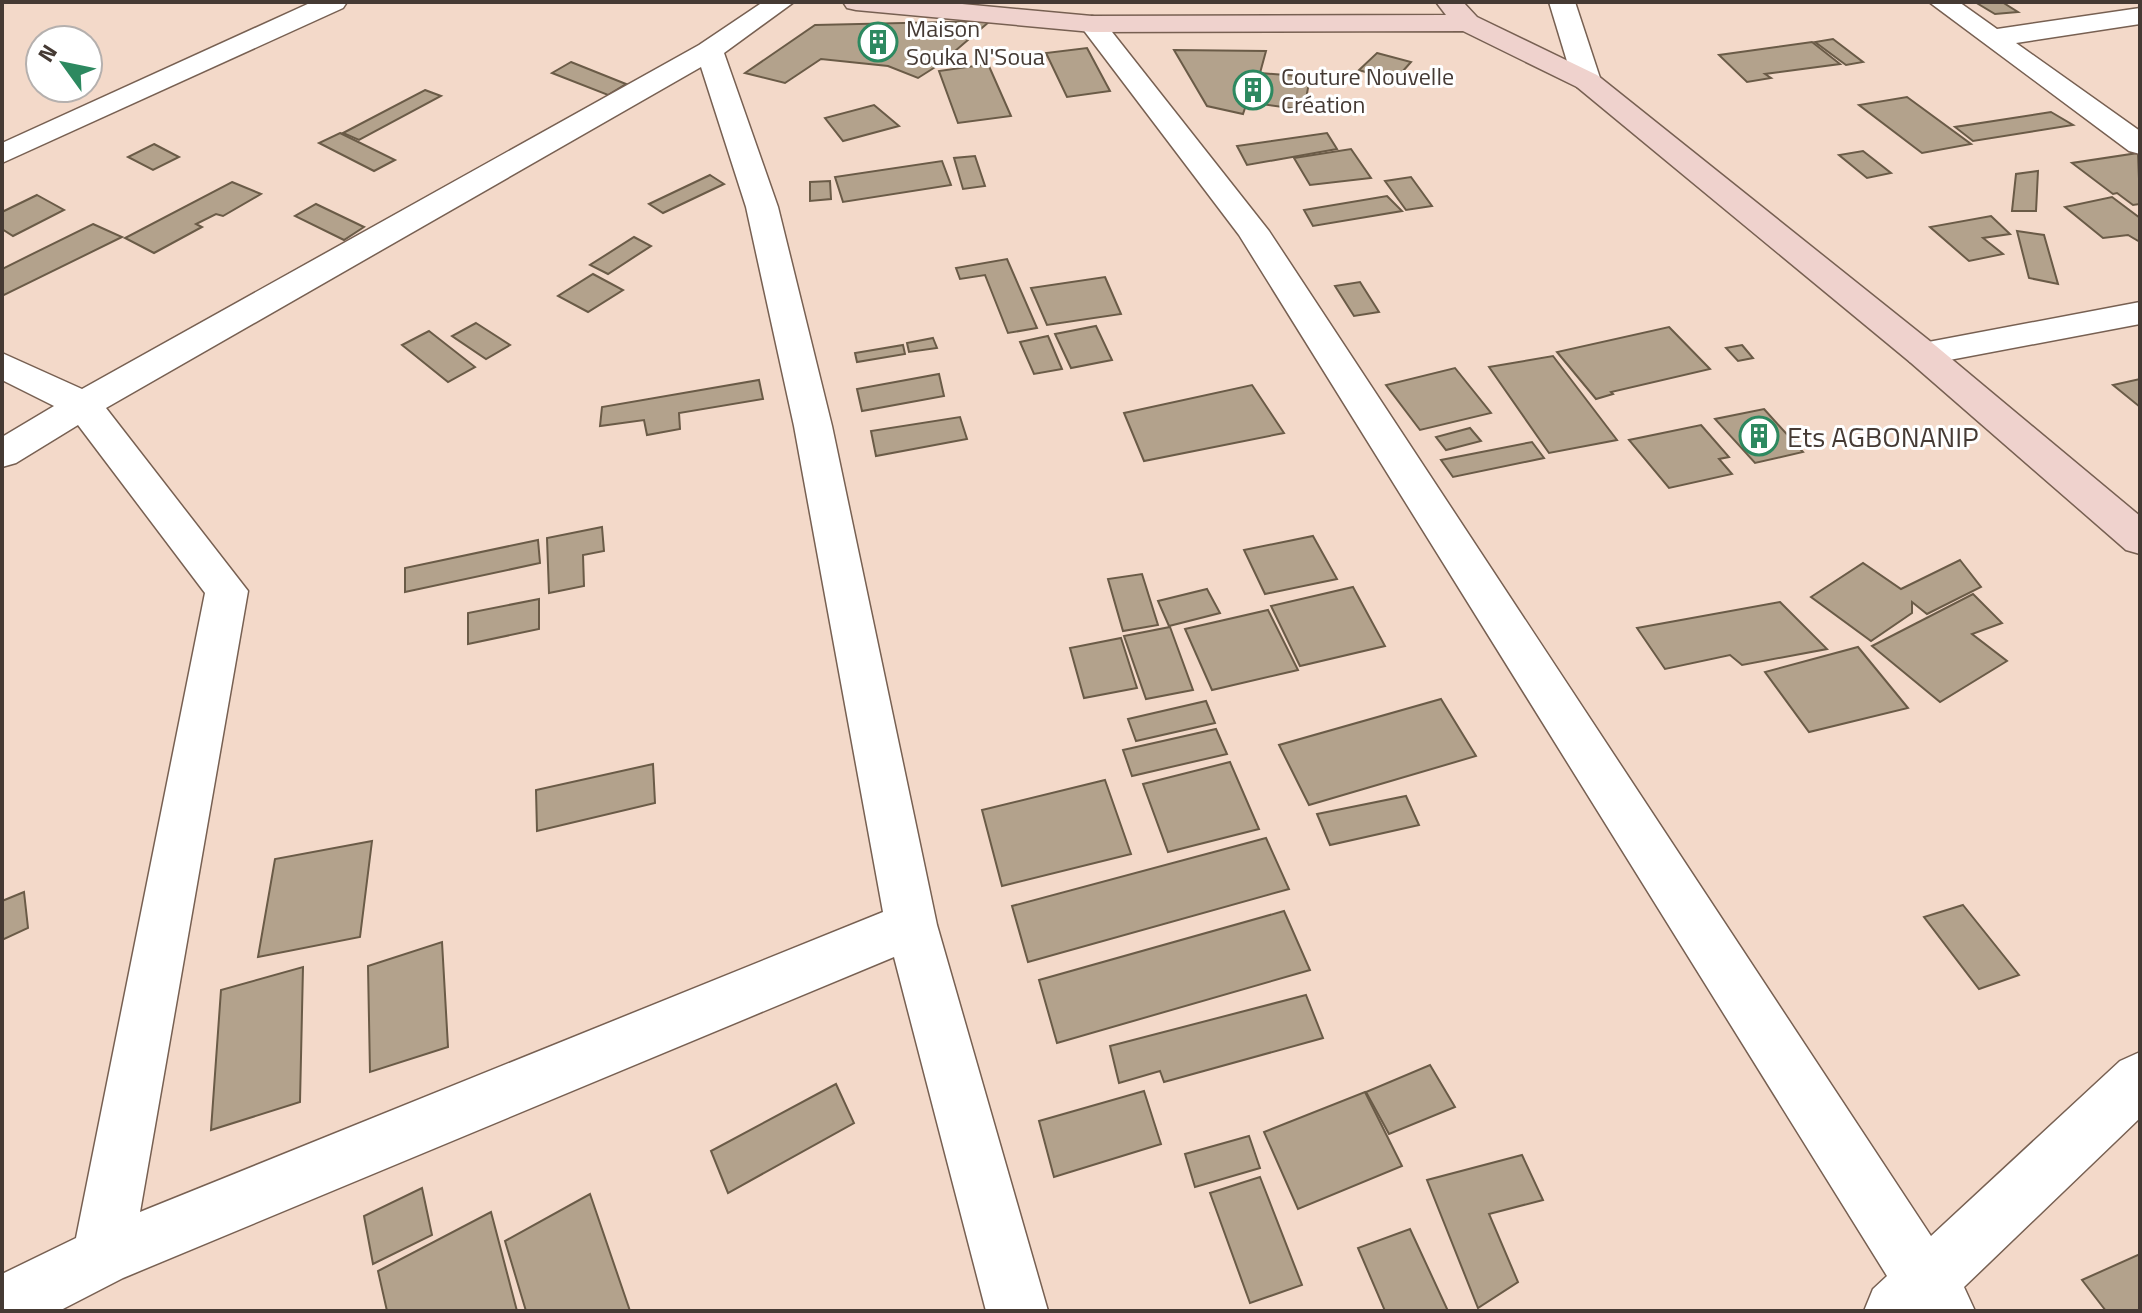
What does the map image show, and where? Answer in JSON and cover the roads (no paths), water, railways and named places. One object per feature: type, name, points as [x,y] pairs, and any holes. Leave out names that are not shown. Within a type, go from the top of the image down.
[{"type":"street","points":[[2,154],[334,2]]},
{"type":"street","points":[[2,454],[83,405],[709,51],[781,2]]},
{"type":"street","points":[[1562,2],[1587,81]]},
{"type":"street","points":[[1942,2],[2140,145]]},
{"type":"street","points":[[870,3],[1092,24],[1458,12],[1587,81],[1923,354],[2140,539]]},
{"type":"street","points":[[1992,38],[2140,16]]},
{"type":"street","points":[[1092,24],[1253,231],[1922,1302],[2140,1080]]},
{"type":"street","points":[[709,51],[762,207],[813,426],[911,925],[1017,1311]]},
{"type":"street","points":[[1923,354],[2140,313]]},
{"type":"street","points":[[2,365],[83,405],[227,591],[102,1257]]},
{"type":"street","points":[[2,1307],[102,1257],[911,925]]},
{"type":"place","name":"Maison Souka N'Soua","points":[[878,42]]},
{"type":"place","name":"Couture Nouvelle Création","points":[[1253,90]]},
{"type":"place","name":"Ets AGBONANIP","points":[[1759,436]]}]
